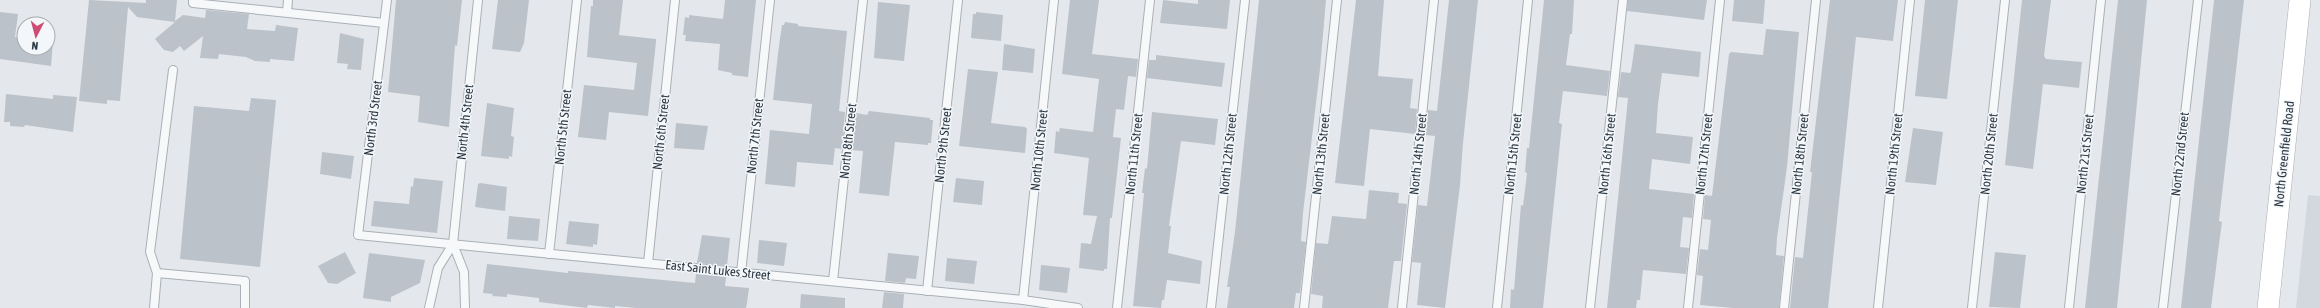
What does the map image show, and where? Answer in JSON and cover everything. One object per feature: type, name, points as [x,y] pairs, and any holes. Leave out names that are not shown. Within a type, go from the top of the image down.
[{"type":"main road","name":"North Greenfield Road","points":[[2268,308],[2300,0]]},
{"type":"lane","points":[[287,12],[288,0]]},
{"type":"lane","name":"North 3rd Street","points":[[358,235],[387,0]]},
{"type":"lane","name":"North 4th Street","points":[[429,308],[438,268],[453,244],[478,0]]},
{"type":"lane","name":"North 5th Street","points":[[549,254],[577,0]]},
{"type":"lane","name":"North 6th Street","points":[[648,263],[675,0]]},
{"type":"lane","name":"North 7th Street","points":[[740,272],[770,0]]},
{"type":"lane","name":"North 8th Street","points":[[832,281],[863,0]]},
{"type":"lane","name":"North 9th Street","points":[[927,291],[958,0]]},
{"type":"lane","name":"North 10th Street","points":[[1023,300],[1054,0]]},
{"type":"lane","name":"North 11th Street","points":[[1117,308],[1150,0]]},
{"type":"lane","name":"North 12th Street","points":[[1211,308],[1245,0]]},
{"type":"lane","name":"North 13th Street","points":[[1304,308],[1338,0]]},
{"type":"lane","name":"North 14th Street","points":[[1402,308],[1434,0]]},
{"type":"lane","name":"North 15th Street","points":[[1497,308],[1528,0]]},
{"type":"lane","name":"North 16th Street","points":[[1590,308],[1623,0]]},
{"type":"lane","name":"North 17th Street","points":[[1688,308],[1720,0]]},
{"type":"lane","name":"North 18th Street","points":[[1784,308],[1816,0]]},
{"type":"lane","name":"North 19th Street","points":[[1878,308],[1910,0]]},
{"type":"lane","name":"North 20th Street","points":[[1972,308],[2005,0]]},
{"type":"lane","name":"North 21st Street","points":[[2069,308],[2102,0]]},
{"type":"lane","name":"North 22nd Street","points":[[2163,308],[2198,0]]},
{"type":"lane","points":[[193,2],[384,23]]},
{"type":"lane","points":[[154,308],[157,273],[150,252],[173,70]]},
{"type":"lane","name":"East Saint Lukes Street","points":[[358,235],[1023,300],[1078,308]]},
{"type":"lane","name":"North 4th Street","points":[[453,244],[464,272],[465,308]]},
{"type":"lane","points":[[157,273],[245,281],[245,308]]},
{"type":"shaded area","points":[[2308,195],[2320,196],[2320,308],[2296,308]]},
{"type":"building","points":[[89,0],[146,3],[146,0],[177,0],[175,21],[183,15],[205,18],[206,10],[249,14],[247,29],[275,31],[276,25],[298,28],[294,61],[270,59],[270,62],[255,61],[246,57],[219,54],[218,59],[200,58],[203,36],[184,51],[180,46],[173,52],[164,50],[155,39],[175,22],[137,17],[128,7],[120,101],[107,100],[107,104],[79,101]]},
{"type":"building","points":[[396,0],[462,0],[457,46],[455,45],[449,127],[418,122],[420,96],[388,92]]},
{"type":"building","points":[[498,0],[529,0],[524,43],[520,52],[492,49]]},
{"type":"building","points":[[593,0],[623,0],[619,35],[656,39],[648,116],[609,112],[606,140],[578,137],[584,85],[634,90],[637,63],[587,57],[591,6],[593,6]]},
{"type":"building","points":[[725,0],[756,0],[748,77],[732,75],[732,73],[718,70],[720,44],[685,41],[686,35],[683,35],[685,17],[689,18],[689,15],[723,19]]},
{"type":"building","points":[[1070,0],[1099,0],[1092,54],[1138,59],[1136,77],[1128,76],[1124,110],[1116,109],[1113,137],[1121,138],[1112,218],[1110,218],[1107,269],[1104,269],[1104,271],[1079,268],[1081,243],[1091,244],[1097,216],[1083,215],[1089,158],[1054,153],[1056,131],[1059,132],[1060,128],[1093,132],[1099,79],[1062,74]]},
{"type":"building","points":[[1163,0],[1198,4],[1198,0],[1230,0],[1227,29],[1160,23]]},
{"type":"building","points":[[1259,0],[1326,0],[1320,69],[1303,213],[1301,241],[1306,242],[1300,293],[1296,293],[1294,308],[1227,308],[1230,287],[1227,287],[1235,232]]},
{"type":"building","points":[[1356,0],[1384,0],[1378,76],[1413,79],[1410,108],[1417,109],[1415,134],[1370,129],[1364,186],[1335,183]]},
{"type":"building","points":[[1449,0],[1478,0],[1460,185],[1445,308],[1417,305],[1421,263],[1412,262],[1418,205],[1427,206],[1435,136],[1426,135],[1428,110],[1437,111]]},
{"type":"building","points":[[1544,0],[1574,0],[1572,34],[1570,34],[1566,65],[1610,71],[1607,96],[1563,91],[1559,123],[1562,124],[1543,308],[1510,308],[1511,289],[1514,290],[1521,205],[1523,206],[1527,173],[1525,172],[1527,148],[1529,148]]},
{"type":"building","points":[[1628,0],[1707,0],[1704,20],[1627,11]]},
{"type":"building","points":[[1734,0],[1765,0],[1763,24],[1732,21]]},
{"type":"building","points":[[1830,0],[1898,0],[1893,41],[1856,37],[1828,308],[1790,308],[1795,257],[1803,258],[1812,172],[1810,172]]},
{"type":"building","points":[[1925,0],[1958,0],[1947,99],[1915,96]]},
{"type":"building","points":[[2022,0],[2051,0],[2044,56],[2046,59],[2082,62],[2079,88],[2043,84],[2033,169],[2005,165]]},
{"type":"building","points":[[2118,0],[2147,0],[2117,308],[2085,308]]},
{"type":"building","points":[[2214,0],[2244,0],[2219,221],[2222,222],[2211,308],[2181,308]]},
{"type":"building","points":[[878,2],[910,5],[904,61],[874,58]]},
{"type":"building","points":[[0,12],[18,14],[18,16],[16,16],[15,37],[16,56],[52,56],[51,66],[0,59]]},
{"type":"building","points":[[976,12],[1003,15],[1001,41],[971,38],[973,14],[976,14]]},
{"type":"building","points":[[785,22],[798,24],[798,26],[847,31],[839,111],[845,112],[842,149],[835,148],[833,165],[797,162],[795,187],[765,184],[770,130],[809,134],[812,104],[773,100],[782,25],[784,25]]},
{"type":"building","points":[[1766,29],[1799,32],[1787,167],[1777,238],[1776,255],[1784,256],[1779,308],[1733,308],[1700,305],[1703,276],[1697,275],[1700,249],[1708,250],[1711,220],[1703,219],[1705,195],[1712,196],[1729,54],[1731,52],[1763,55]]},
{"type":"building","points":[[340,33],[364,39],[361,70],[347,69],[348,64],[337,63]]},
{"type":"building","points":[[1004,44],[1035,49],[1033,73],[1002,70]]},
{"type":"building","points":[[1635,44],[1701,52],[1699,77],[1662,73],[1658,104],[1656,133],[1693,137],[1690,164],[1652,159],[1649,189],[1694,194],[1692,218],[1683,217],[1680,247],[1689,248],[1686,274],[1643,270],[1640,300],[1637,300],[1636,308],[1607,308],[1628,98],[1618,97],[1621,72],[1630,73],[1631,71]]},
{"type":"building","points":[[1156,55],[1225,63],[1222,87],[1147,78],[1149,60],[1156,60]]},
{"type":"building","points":[[968,69],[998,72],[991,123],[1025,127],[1027,129],[1025,153],[959,146]]},
{"type":"building","points":[[6,94],[53,99],[53,95],[77,97],[73,132],[25,125],[24,127],[10,126],[10,122],[4,122]]},
{"type":"building","points":[[251,98],[276,100],[260,267],[180,259],[194,106],[249,111]]},
{"type":"building","points":[[487,103],[514,108],[511,136],[514,137],[512,157],[509,156],[509,159],[481,156]]},
{"type":"building","points":[[869,111],[930,118],[930,120],[933,120],[931,143],[928,143],[928,145],[895,142],[889,196],[859,193],[863,151],[852,150],[856,113],[867,115]]},
{"type":"building","points":[[1152,112],[1218,119],[1215,145],[1181,141],[1169,226],[1171,226],[1168,253],[1202,261],[1200,284],[1167,280],[1164,300],[1162,300],[1161,308],[1133,306],[1144,193],[1142,193],[1145,168],[1147,169]]},
{"type":"building","points":[[676,123],[708,126],[704,150],[674,148]]},
{"type":"building","points":[[1913,128],[1943,132],[1936,185],[1905,182]]},
{"type":"building","points":[[322,152],[354,156],[351,179],[320,174]]},
{"type":"building","points":[[414,178],[443,181],[437,233],[371,226],[374,201],[409,204],[411,186],[413,187]]},
{"type":"building","points":[[956,178],[984,181],[982,205],[953,202]]},
{"type":"building","points":[[480,183],[507,187],[505,211],[475,207],[478,184]]},
{"type":"building","points":[[1369,190],[1399,193],[1398,203],[1407,204],[1401,261],[1394,261],[1388,308],[1322,308],[1323,296],[1311,294],[1316,243],[1328,244],[1332,216],[1366,219]]},
{"type":"building","points":[[509,216],[540,219],[538,241],[507,239]]},
{"type":"building","points":[[569,221],[599,224],[597,245],[593,244],[593,247],[566,244]]},
{"type":"building","points":[[702,235],[730,238],[727,266],[697,263]]},
{"type":"building","points":[[759,240],[787,243],[784,266],[757,263]]},
{"type":"building","points":[[345,252],[356,273],[337,284],[328,283],[318,266]]},
{"type":"building","points":[[1995,252],[2026,255],[2020,308],[1989,307]]},
{"type":"building","points":[[369,253],[425,260],[420,283],[391,297],[391,302],[363,298]]},
{"type":"building","points":[[888,253],[919,256],[916,279],[906,278],[905,283],[885,281]]},
{"type":"building","points":[[947,258],[977,261],[974,284],[945,281]]},
{"type":"building","points":[[487,264],[568,273],[568,271],[695,283],[696,274],[726,277],[725,286],[749,288],[746,308],[636,308],[615,306],[615,308],[588,305],[587,308],[539,302],[539,298],[507,294],[507,297],[492,296],[493,294],[483,293]]},
{"type":"building","points":[[1041,265],[1070,268],[1067,293],[1039,290]]},
{"type":"building","points":[[884,292],[904,294],[903,308],[882,308]]},
{"type":"building","points":[[801,294],[845,298],[845,308],[800,308]]}]
